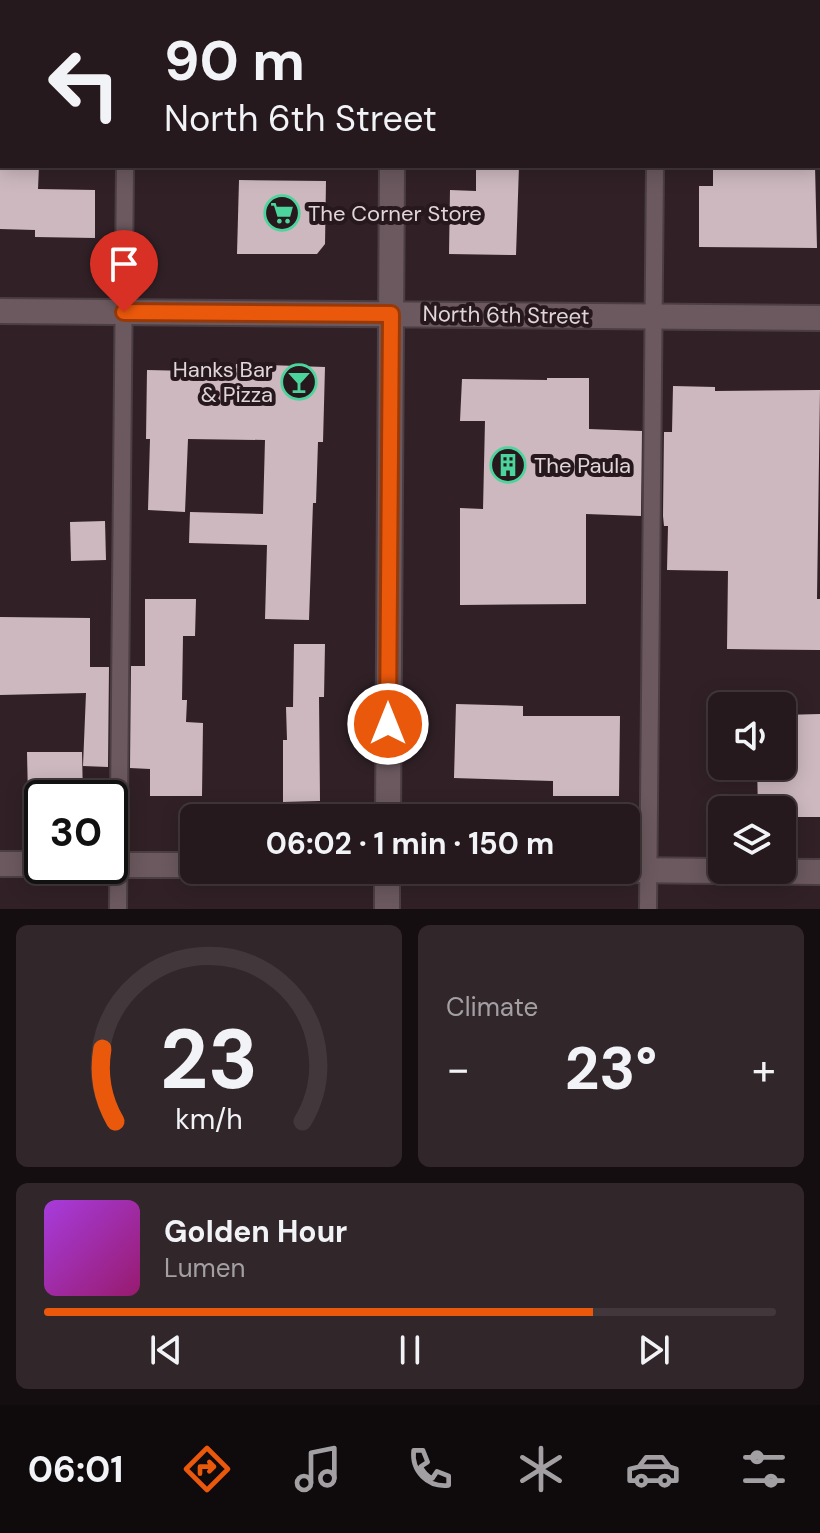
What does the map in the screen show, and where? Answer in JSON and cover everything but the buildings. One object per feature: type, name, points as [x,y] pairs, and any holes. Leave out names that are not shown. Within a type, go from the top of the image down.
[{"type":"street","points":[[388,804],[392,168]]},
{"type":"street","name":"North 6th Street","points":[[0,311],[820,318]]},
{"type":"street","points":[[0,864],[24,864]]},
{"type":"street","points":[[128,865],[180,865]]},
{"type":"street","points":[[640,870],[820,872]]},
{"type":"street","points":[[387,884],[387,909]]},
{"type":"lane","points":[[116,780],[125,168]]},
{"type":"lane","points":[[639,804],[655,168]]},
{"type":"lane","points":[[640,881],[648,909]]},
{"type":"lane","points":[[116,884],[118,909]]},
{"type":"place","name":"The Corner Store","points":[[282,213]]},
{"type":"place","name":"Hanks Bar & Pizza","points":[[299,382]]},
{"type":"place","name":"The Paula","points":[[508,465]]},
{"type":"route","points":[[124,312],[391,314],[388,724]]}]
